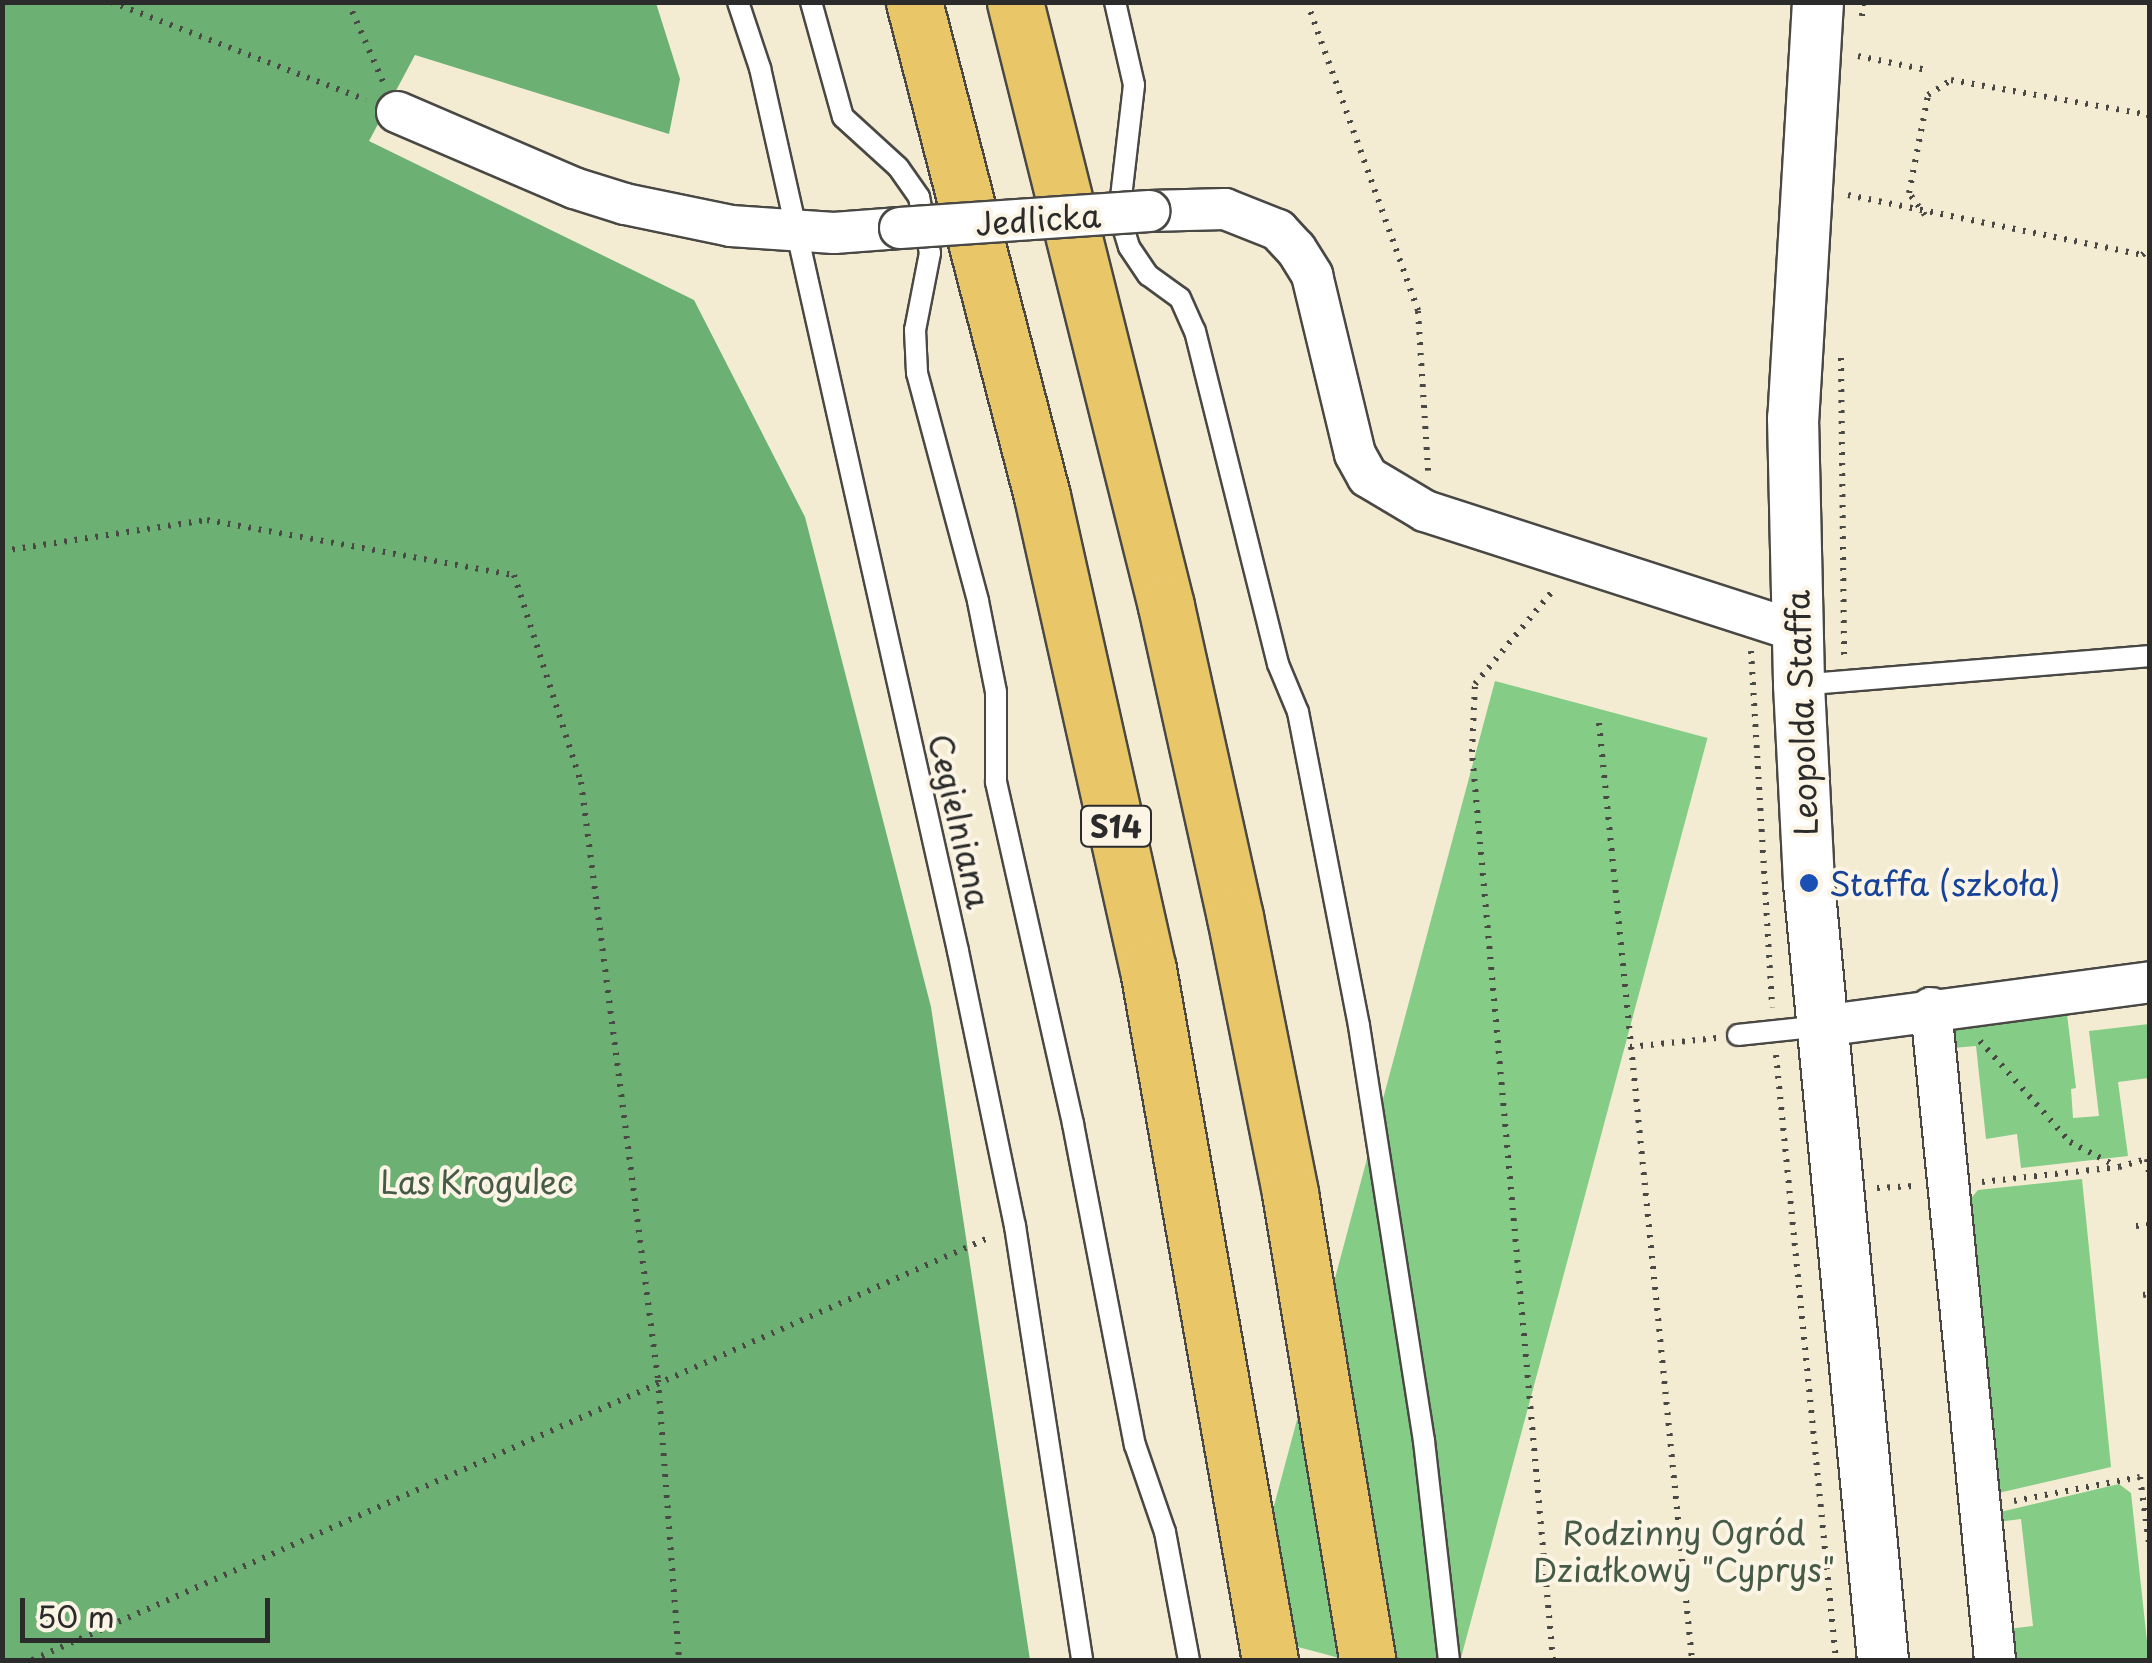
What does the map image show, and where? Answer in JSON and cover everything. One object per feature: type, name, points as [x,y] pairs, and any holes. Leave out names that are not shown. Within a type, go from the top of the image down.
[{"type":"highway","name":"S14","points":[[914,2],[1042,496],[1148,968],[1270,1660]]},
{"type":"highway","points":[[1015,2],[1166,606],[1236,917],[1290,1193],[1367,1660]]},
{"type":"street","name":"Leopolda Staffa","points":[[1818,2],[1796,340],[1798,1028],[1883,1660]]},
{"type":"street","name":"Jedlicka","points":[[397,112],[574,188],[625,204],[731,226],[900,228],[1225,209],[1278,230],[1296,249],[1312,276],[1355,454],[1368,477],[1425,511],[1797,631]]},
{"type":"street","points":[[1798,1028],[2150,982]]},
{"type":"street","points":[[1941,1007],[1994,1660]]},
{"type":"lane","name":"Cegielniana","points":[[738,2],[760,68],[1014,1226],[1082,1660]]},
{"type":"lane","points":[[811,2],[843,116],[898,167],[919,197],[930,252],[915,330],[917,373],[978,600],[996,692],[996,782],[1073,1124],[1135,1445],[1165,1532],[1189,1660]]},
{"type":"lane","points":[[1114,2],[1134,85],[1119,214],[1129,247],[1148,275],[1180,298],[1196,331],[1278,664],[1298,712],[1371,1102],[1424,1442],[1449,1660]]},
{"type":"lane","points":[[1799,685],[2150,656]]},
{"type":"lane","points":[[1738,1036],[1798,1028]]},
{"type":"path","points":[[111,2],[397,112]]},
{"type":"path","points":[[348,2],[397,112]]},
{"type":"path","points":[[1307,2],[1418,310],[1429,450],[1425,511]]},
{"type":"path","points":[[1858,56],[1927,70]]},
{"type":"path","points":[[1924,215],[1910,194],[1928,95],[1951,80],[2149,116],[2150,124]]},
{"type":"path","points":[[1848,194],[1884,198],[1924,215],[2142,255],[2150,249]]},
{"type":"path","points":[[1842,346],[1844,667]]},
{"type":"path","points":[[2,552],[207,520],[514,576],[581,782],[658,1380],[680,1660]]},
{"type":"path","points":[[1553,1660],[1472,752],[1475,684],[1579,560]]},
{"type":"path","points":[[1749,616],[1798,1028],[1836,1660]]},
{"type":"path","points":[[1599,723],[1692,1660]]},
{"type":"path","points":[[1941,1007],[2070,1142],[2119,1167]]},
{"type":"path","points":[[1630,1047],[1738,1036]]},
{"type":"path","points":[[2146,1159],[2150,1180]]},
{"type":"path","points":[[2136,1226],[2150,1225]]},
{"type":"path","points":[[32,1660],[658,1380],[1014,1226]]},
{"type":"path","points":[[1980,1509],[2145,1476],[2150,1551]]},
{"type":"green space","name":"Las Krogulec","points":[[3,3],[656,3],[680,79],[669,134],[415,55],[369,141],[694,300],[805,517],[931,1007],[1030,1660],[3,1660]]},
{"type":"green space","points":[[1495,681],[1708,738],[1460,1660],[1347,1660],[1240,1631]]},
{"type":"green space","points":[[2066,1006],[2076,1088],[2071,1089],[2073,1118],[2099,1116],[2089,1031],[2149,1024],[2149,1078],[2118,1082],[2128,1156],[2021,1168],[2017,1134],[1986,1139],[1976,1046],[1952,1048],[1952,1036],[1960,1025]]},
{"type":"green space","points":[[2082,1179],[2111,1467],[1994,1494],[1968,1202],[1978,1190]]},
{"type":"green space","points":[[2119,1484],[2131,1493],[2149,1660],[2012,1660],[2008,1629],[2033,1626],[2021,1519],[1997,1522],[1996,1513]]},
{"type":"place","name":"Staffa (szkoła)","points":[[1809,883]]},
{"type":"park label","name":"Rodzinny Ogród Działkowy \"Cyprys\"","points":[[1684,1552]]}]
